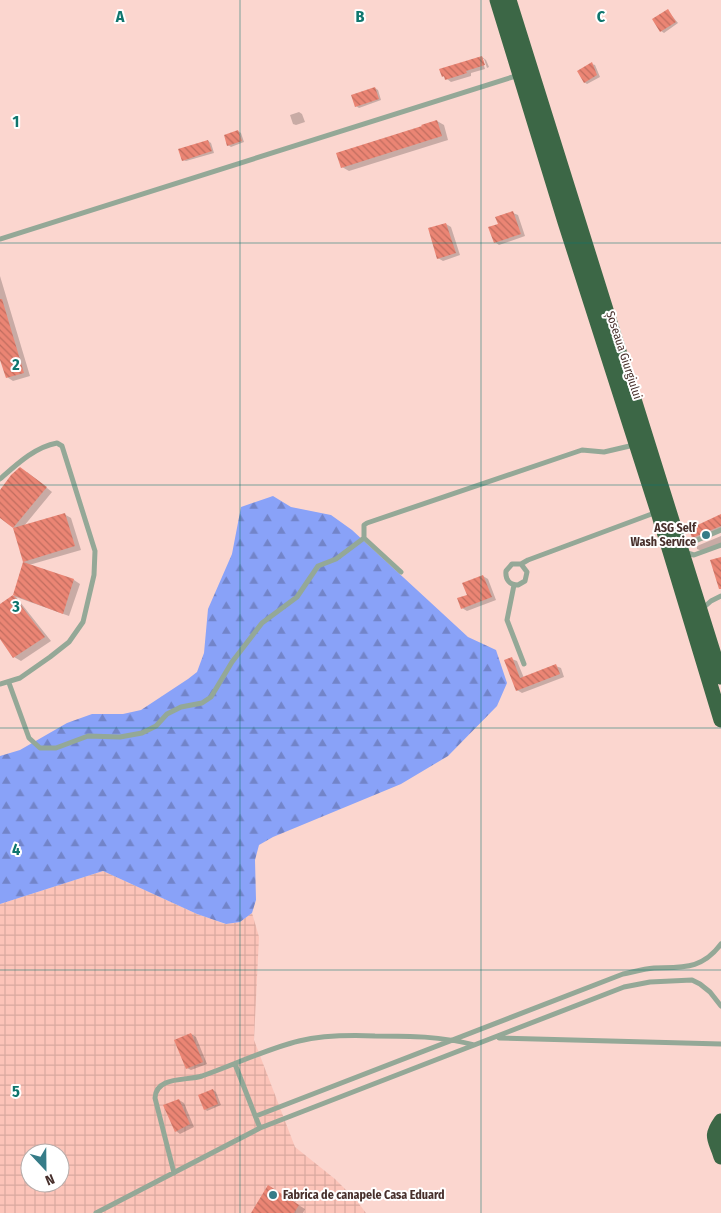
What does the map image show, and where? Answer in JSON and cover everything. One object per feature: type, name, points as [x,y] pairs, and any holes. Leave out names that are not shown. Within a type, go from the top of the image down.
[{"type":"highway","name":"Șoseaua Giurgiului","points":[[497,0],[568,231],[637,444],[721,720]]},
{"type":"highway","name":"Șoseaua Giurgiului","points":[[509,0],[721,677]]},
{"type":"highway","points":[[720,1153],[714,1142],[714,1136],[721,1122]]},
{"type":"lane","points":[[0,239],[521,75]]},
{"type":"lane","points":[[0,478],[20,461],[48,444],[57,443],[62,446],[95,551],[94,575],[83,622],[69,642],[20,678],[9,683],[0,684]]},
{"type":"lane","points":[[401,572],[364,538],[364,526],[367,523],[582,450],[604,452],[637,444]]},
{"type":"lane","points":[[521,564],[526,568],[527,576],[522,584],[514,585],[506,578],[506,571],[512,564],[521,564],[658,512]]},
{"type":"lane","points":[[681,549],[721,530]]},
{"type":"lane","points":[[9,683],[30,738],[40,748],[56,748],[88,736],[120,737],[142,733],[156,726],[168,714],[181,708],[202,703],[211,697],[232,662],[262,623],[297,597],[318,566],[336,559],[364,538]]},
{"type":"lane","points":[[681,549],[694,556],[721,544]]},
{"type":"lane","points":[[514,585],[507,620],[524,664]]},
{"type":"lane","points":[[701,611],[710,601],[721,596]]},
{"type":"lane","points":[[256,1116],[622,974],[695,965],[709,958],[721,944]]},
{"type":"lane","points":[[96,1213],[260,1128],[624,987],[650,982],[692,980],[710,992],[721,1006]]},
{"type":"lane","points":[[174,1173],[155,1098],[158,1086],[164,1083],[200,1077],[284,1045],[315,1038],[348,1035],[417,1036],[452,1039],[474,1045]]},
{"type":"lane","points":[[494,1038],[721,1044]]},
{"type":"lane","points":[[235,1064],[260,1128]]},
{"type":"lane","points":[[299,1100],[303,1111]]},
{"type":"shaded area","points":[[103,871],[197,914],[225,924],[240,922],[252,913],[259,937],[254,1040],[295,1147],[335,1179],[366,1213],[0,1213],[0,904]]},
{"type":"green space","points":[[273,496],[291,507],[331,515],[352,530],[468,637],[496,650],[507,683],[497,706],[448,756],[401,784],[273,837],[259,845],[255,860],[256,900],[252,913],[240,922],[226,924],[197,914],[103,871],[0,904],[0,756],[20,750],[67,723],[92,714],[123,714],[141,710],[197,672],[204,653],[208,609],[232,554],[241,507]]},
{"type":"building","points":[[668,9],[676,22],[660,32],[652,19]]},
{"type":"building","points":[[482,56],[485,65],[445,80],[444,76],[442,77],[439,69]]},
{"type":"building","points":[[592,62],[597,75],[584,83],[577,71]]},
{"type":"building","points":[[375,87],[379,99],[355,107],[351,95]]},
{"type":"building","points":[[437,120],[442,136],[341,168],[336,153]]},
{"type":"building","points":[[238,130],[242,141],[227,146],[224,135]]},
{"type":"building","points":[[208,140],[212,151],[182,161],[178,149]]},
{"type":"building","points":[[513,211],[521,234],[494,243],[488,227],[498,224],[495,217]]},
{"type":"building","points":[[446,223],[456,253],[437,259],[428,228]]},
{"type":"building","points":[[0,299],[2,299],[24,373],[6,378],[0,360]]},
{"type":"building","points":[[20,467],[47,487],[13,528],[0,518],[0,490],[11,475]]},
{"type":"building","points":[[65,513],[75,546],[23,562],[13,528]]},
{"type":"building","points":[[721,514],[721,526],[692,538],[689,529]]},
{"type":"building","points":[[721,557],[721,589],[719,589],[710,560]]},
{"type":"building","points":[[23,562],[74,579],[63,614],[13,595]]},
{"type":"building","points":[[483,575],[492,597],[461,609],[457,598],[467,595],[462,583]]},
{"type":"building","points":[[13,595],[45,637],[13,658],[0,639],[0,604]]},
{"type":"building","points":[[512,657],[520,678],[556,664],[560,674],[516,691],[504,660]]},
{"type":"building","points":[[191,1033],[203,1062],[186,1069],[174,1040]]},
{"type":"building","points":[[213,1089],[218,1104],[204,1110],[198,1095]]},
{"type":"building","points":[[179,1099],[190,1124],[175,1132],[163,1105]]},
{"type":"building","name":"Fabrica de canapele Casa Eduard","points":[[268,1185],[299,1205],[294,1213],[251,1213]]},
{"type":"place","name":"ASG Self Wash Service","points":[[706,535]]},
{"type":"place","name":"Fabrica de canapele Casa Eduard","points":[[273,1195]]}]
